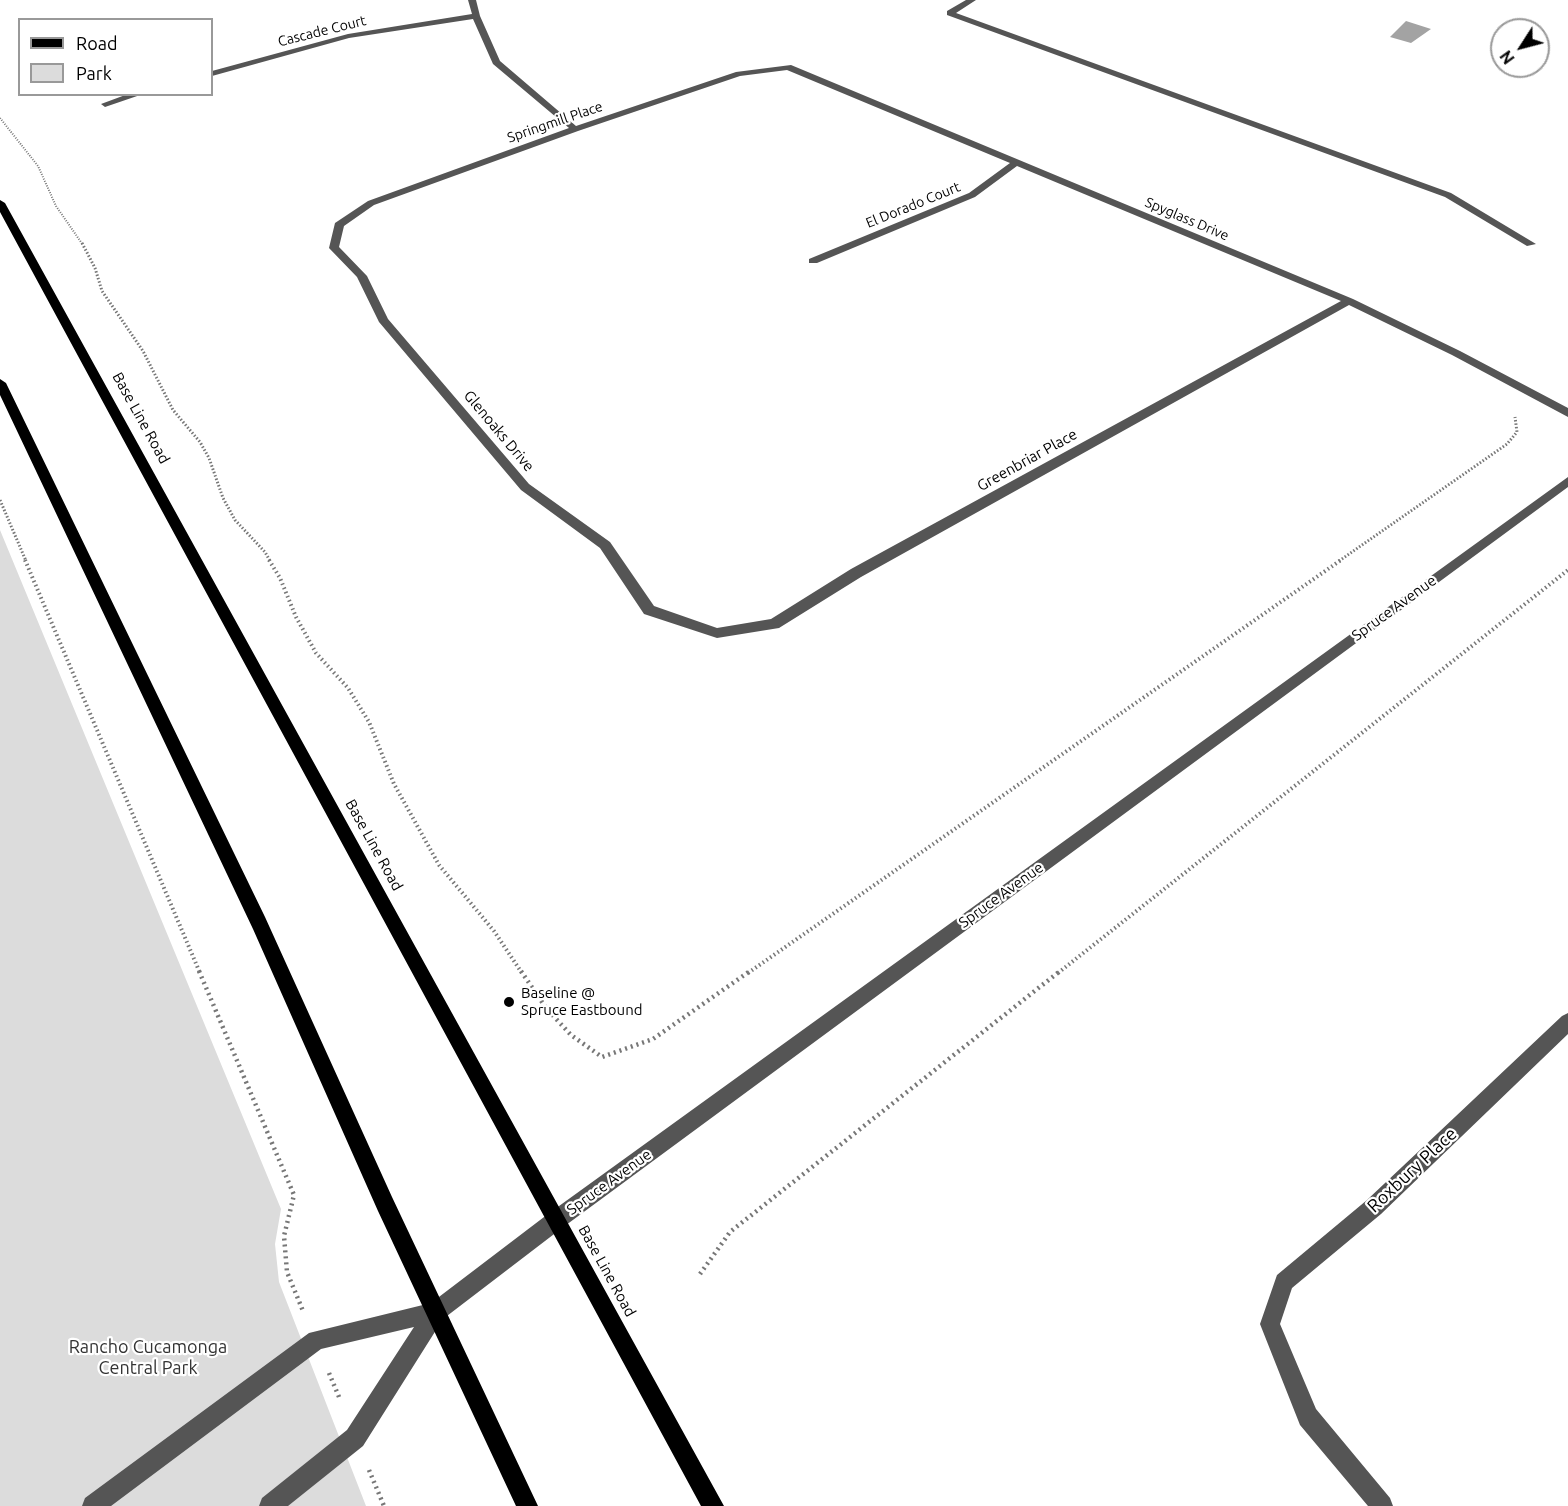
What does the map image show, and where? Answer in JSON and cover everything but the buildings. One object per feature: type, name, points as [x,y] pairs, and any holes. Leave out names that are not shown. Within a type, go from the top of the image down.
[{"type":"main road","name":"Base Line Road","points":[[0,203],[713,1506]]},
{"type":"main road","points":[[0,382],[260,923],[385,1204],[527,1506]]},
{"type":"street","points":[[472,0],[476,16],[496,62],[575,129]]},
{"type":"street","points":[[972,0],[950,13],[1448,195],[1531,244]]},
{"type":"street","name":"Cascade Court","points":[[213,74],[348,36],[476,16]]},
{"type":"street","name":"Springmill Place","points":[[339,225],[371,203],[575,129],[739,74],[788,68]]},
{"type":"street","name":"Spyglass Drive","points":[[788,68],[1349,301],[1456,353],[1568,413]]},
{"type":"street","points":[[105,104],[132,96]]},
{"type":"street","name":"El Dorado Court","points":[[813,261],[972,195],[1017,162]]},
{"type":"street","name":"Glenoaks Drive","points":[[339,225],[334,249],[362,276],[383,320],[525,487],[605,545],[649,610],[717,633]]},
{"type":"street","name":"Greenbriar Place","points":[[717,633],[774,624],[856,573],[1349,301]]},
{"type":"street","name":"Spruce Avenue","points":[[436,1312],[555,1221],[1568,481]]},
{"type":"street","name":"Roxbury Place","points":[[1382,1506],[1308,1417],[1270,1324],[1284,1282],[1374,1207],[1568,1022]]},
{"type":"street","points":[[93,1506],[316,1340],[436,1312]]},
{"type":"street","points":[[270,1506],[356,1438],[436,1312]]},
{"type":"path","points":[[0,118],[38,166],[56,206],[95,268],[102,291],[116,315],[138,343],[172,410],[200,442],[209,458],[223,498],[235,520],[265,552],[316,653],[348,688],[369,722],[394,784],[439,865],[494,931],[546,1008],[571,1035],[602,1057],[653,1039],[1507,444],[1516,436],[1518,426],[1514,415]]},
{"type":"path","points":[[0,500],[294,1195],[285,1236],[287,1272],[384,1506]]},
{"type":"path","points":[[700,1274],[730,1232],[1568,570]]},
{"type":"green space","name":"Rancho Cucamonga Central Park","points":[[0,530],[281,1209],[275,1244],[279,1282],[366,1506],[0,1506]]},
{"type":"shaded area","points":[[1406,21],[1431,29],[1411,43],[1390,37]]},
{"type":"place","name":"Baseline @ Spruce Eastbound","points":[[509,1002]]}]
